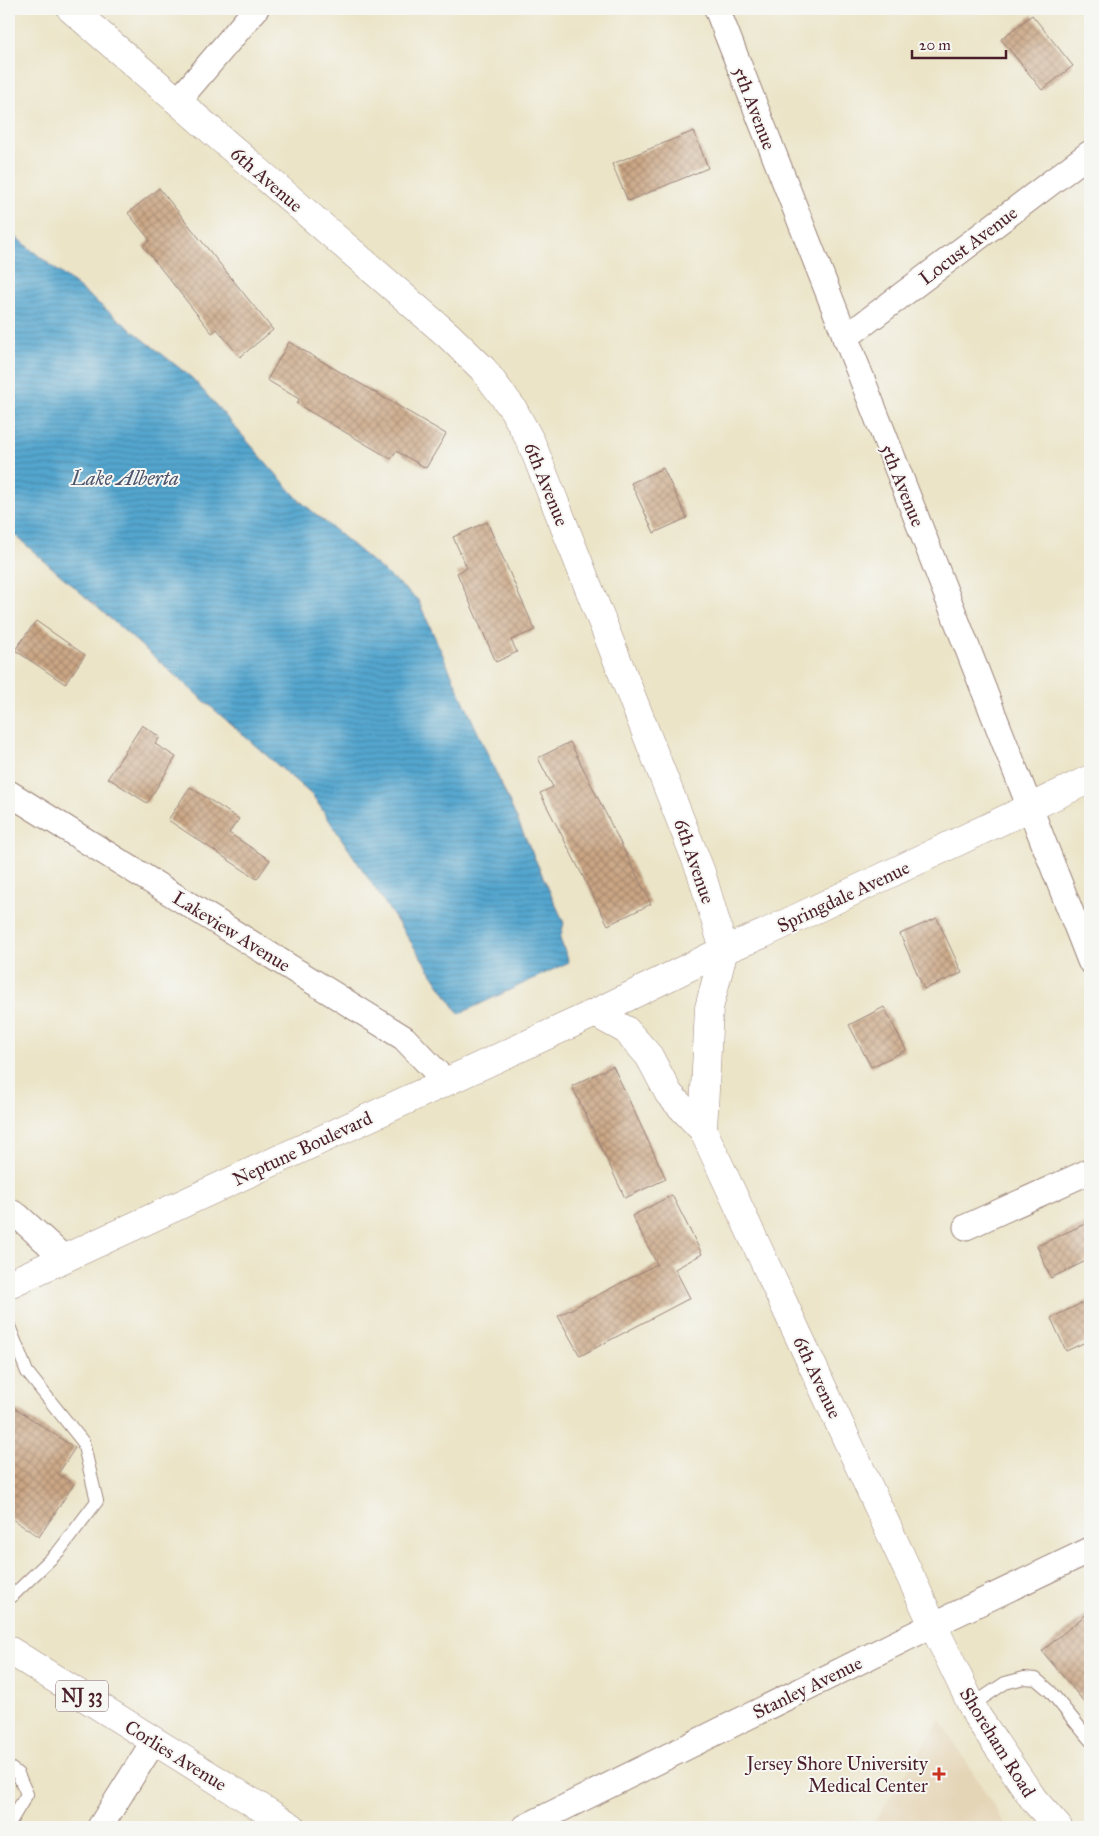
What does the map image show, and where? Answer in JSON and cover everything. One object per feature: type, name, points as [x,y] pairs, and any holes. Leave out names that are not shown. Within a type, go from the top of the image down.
[{"type":"main road","name":"6th Avenue","points":[[71,9],[448,335],[484,369],[513,409],[531,442],[701,872],[724,950],[710,1008],[703,1130]]},
{"type":"main road","name":"Springdale Avenue","points":[[595,1013],[724,950],[1090,779]]},
{"type":"main road","name":"6th Avenue","points":[[595,1013],[626,1030],[649,1056],[669,1094],[703,1130],[933,1625]]},
{"type":"main road","name":"Neptune Boulevard","points":[[9,1284],[595,1013]]},
{"type":"main road","name":"Shoreham Road","points":[[933,1625],[972,1705],[1034,1800],[1058,1827]]},
{"type":"main road","name":"Corlies Avenue","points":[[9,1650],[292,1827]]},
{"type":"street","points":[[177,102],[256,9]]},
{"type":"street","name":"5th Avenue","points":[[717,9],[1090,961]]},
{"type":"street","name":"Locust Avenue","points":[[845,338],[1090,153]]},
{"type":"street","name":"Lakeview Avenue","points":[[9,793],[404,1038],[445,1081]]},
{"type":"street","points":[[966,1227],[1090,1171]]},
{"type":"street","points":[[9,1210],[65,1259]]},
{"type":"street","name":"Stanley Avenue","points":[[525,1827],[933,1625],[1090,1550]]},
{"type":"street","points":[[100,1827],[154,1741]]},
{"type":"lane","points":[[9,1326],[27,1372],[83,1442],[97,1501],[59,1551],[9,1599]]},
{"type":"lane","points":[[972,1705],[1006,1683],[1024,1678],[1036,1680],[1050,1692],[1090,1740]]},
{"type":"lane","points":[[9,1767],[18,1774],[27,1794],[9,1824]]},
{"type":"shaded area","name":"Jersey Shore University Medical Center","points":[[940,1720],[1007,1827],[871,1827]]},
{"type":"water","name":"Lake Alberta","points":[[9,232],[192,378],[299,500],[418,600],[564,923],[560,939],[569,962],[459,1014],[313,796],[9,530]]},
{"type":"building","points":[[1032,15],[1073,66],[1042,90],[1001,39]]},
{"type":"building","points":[[694,131],[708,168],[628,201],[612,164]]},
{"type":"building","points":[[159,188],[273,330],[240,357],[217,329],[212,333],[143,246],[150,240],[128,213]]},
{"type":"building","points":[[289,342],[446,434],[426,468],[396,451],[391,459],[297,404],[299,399],[267,380]]},
{"type":"building","points":[[663,468],[687,518],[654,533],[631,483]]},
{"type":"building","points":[[487,522],[535,630],[511,640],[517,652],[496,662],[457,573],[467,568],[453,537]]},
{"type":"building","points":[[36,621],[85,655],[65,684],[15,650]]},
{"type":"building","points":[[142,725],[160,737],[155,744],[176,757],[147,803],[108,778]]},
{"type":"building","points":[[570,742],[651,904],[608,925],[540,793],[553,787],[538,758]]},
{"type":"building","points":[[190,787],[239,819],[229,833],[270,860],[257,879],[168,820]]},
{"type":"building","points":[[937,918],[962,973],[924,989],[900,934]]},
{"type":"building","points":[[884,1007],[906,1050],[871,1067],[849,1025]]},
{"type":"building","points":[[613,1066],[666,1179],[625,1198],[572,1086]]},
{"type":"building","points":[[672,1195],[702,1254],[675,1269],[690,1298],[580,1356],[558,1316],[657,1264],[632,1216]]},
{"type":"building","points":[[1089,1222],[1090,1259],[1051,1278],[1037,1246]]},
{"type":"building","points":[[1090,1299],[1090,1340],[1066,1351],[1051,1318]]},
{"type":"building","points":[[9,1404],[75,1448],[58,1474],[74,1484],[39,1537],[9,1517]]},
{"type":"building","points":[[1090,1611],[1090,1709],[1042,1651]]},
{"type":"place","name":"Jersey Shore University Medical Center","points":[[939,1774]]}]
